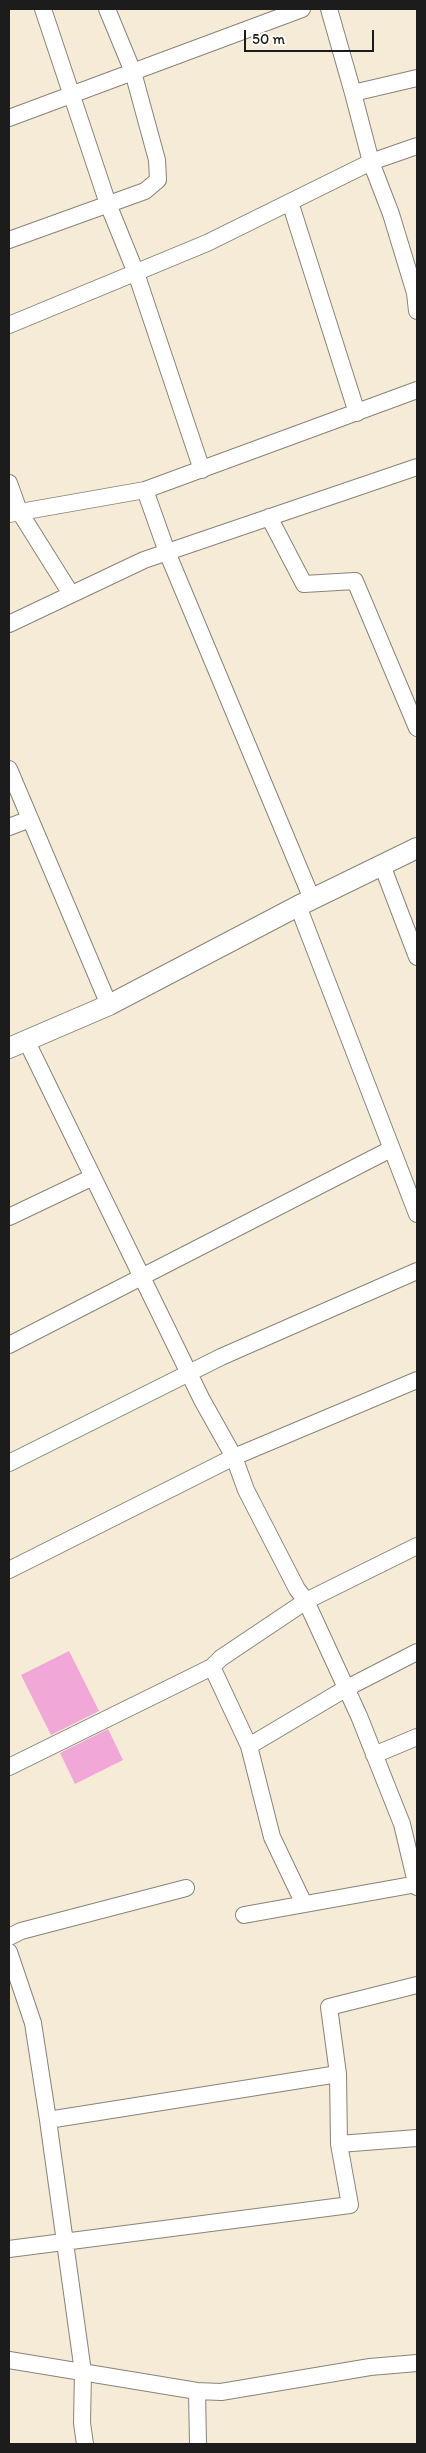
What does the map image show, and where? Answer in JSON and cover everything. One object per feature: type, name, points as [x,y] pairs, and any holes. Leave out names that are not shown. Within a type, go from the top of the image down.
[{"type":"street","points":[[43,9],[108,204],[136,272],[202,470]]},
{"type":"street","points":[[9,240],[145,191],[158,180],[157,160],[133,72],[107,9]]},
{"type":"street","points":[[9,118],[133,72],[260,16],[302,9]]},
{"type":"street","points":[[329,9],[371,162],[391,214],[412,260],[417,311]]},
{"type":"street","points":[[353,93],[417,78]]},
{"type":"street","points":[[9,325],[207,243],[371,162],[417,146]]},
{"type":"street","points":[[290,202],[358,412]]},
{"type":"street","points":[[14,513],[145,490],[417,390]]},
{"type":"street","points":[[9,624],[144,560],[417,467]]},
{"type":"street","points":[[9,483],[14,513],[71,594]]},
{"type":"street","points":[[145,490],[167,552],[305,902],[391,1149],[417,1214]]},
{"type":"street","points":[[269,517],[304,584],[356,581],[417,728]]},
{"type":"street","points":[[9,769],[109,1006]]},
{"type":"street","points":[[9,827],[30,819]]},
{"type":"street","points":[[244,1915],[417,1885],[409,1822],[374,1755],[306,1601],[297,1589],[246,1490],[234,1457],[189,1373],[93,1177],[17,1044],[109,1006],[305,902],[417,848]]},
{"type":"street","points":[[382,865],[417,957]]},
{"type":"street","points":[[9,1345],[391,1149]]},
{"type":"street","points":[[9,1217],[93,1177]]},
{"type":"street","points":[[9,1463],[189,1373],[417,1270]]},
{"type":"street","points":[[9,1570],[234,1457],[417,1380]]},
{"type":"street","points":[[9,1766],[212,1667],[221,1658],[306,1601],[417,1546]]},
{"type":"street","points":[[249,1746],[346,1689],[417,1652]]},
{"type":"street","points":[[212,1667],[249,1746],[272,1837],[304,1904]]},
{"type":"street","points":[[374,1755],[417,1737]]},
{"type":"street","points":[[9,1937],[21,1931],[186,1888]]},
{"type":"street","points":[[9,1952],[33,2023],[48,2120],[83,2372],[82,2423],[85,2444]]},
{"type":"street","points":[[9,2249],[66,2240],[350,2205],[339,2144],[338,2074],[329,2007],[417,1985]]},
{"type":"street","points":[[48,2120],[338,2074]]},
{"type":"street","points":[[339,2144],[417,2138]]},
{"type":"street","points":[[9,2360],[197,2391],[221,2392],[370,2367],[417,2363]]},
{"type":"street","points":[[197,2391],[198,2444]]},
{"type":"building","points":[[69,1651],[99,1711],[51,1735],[21,1675]]},
{"type":"building","points":[[108,1729],[123,1760],[75,1784],[60,1753]]}]
